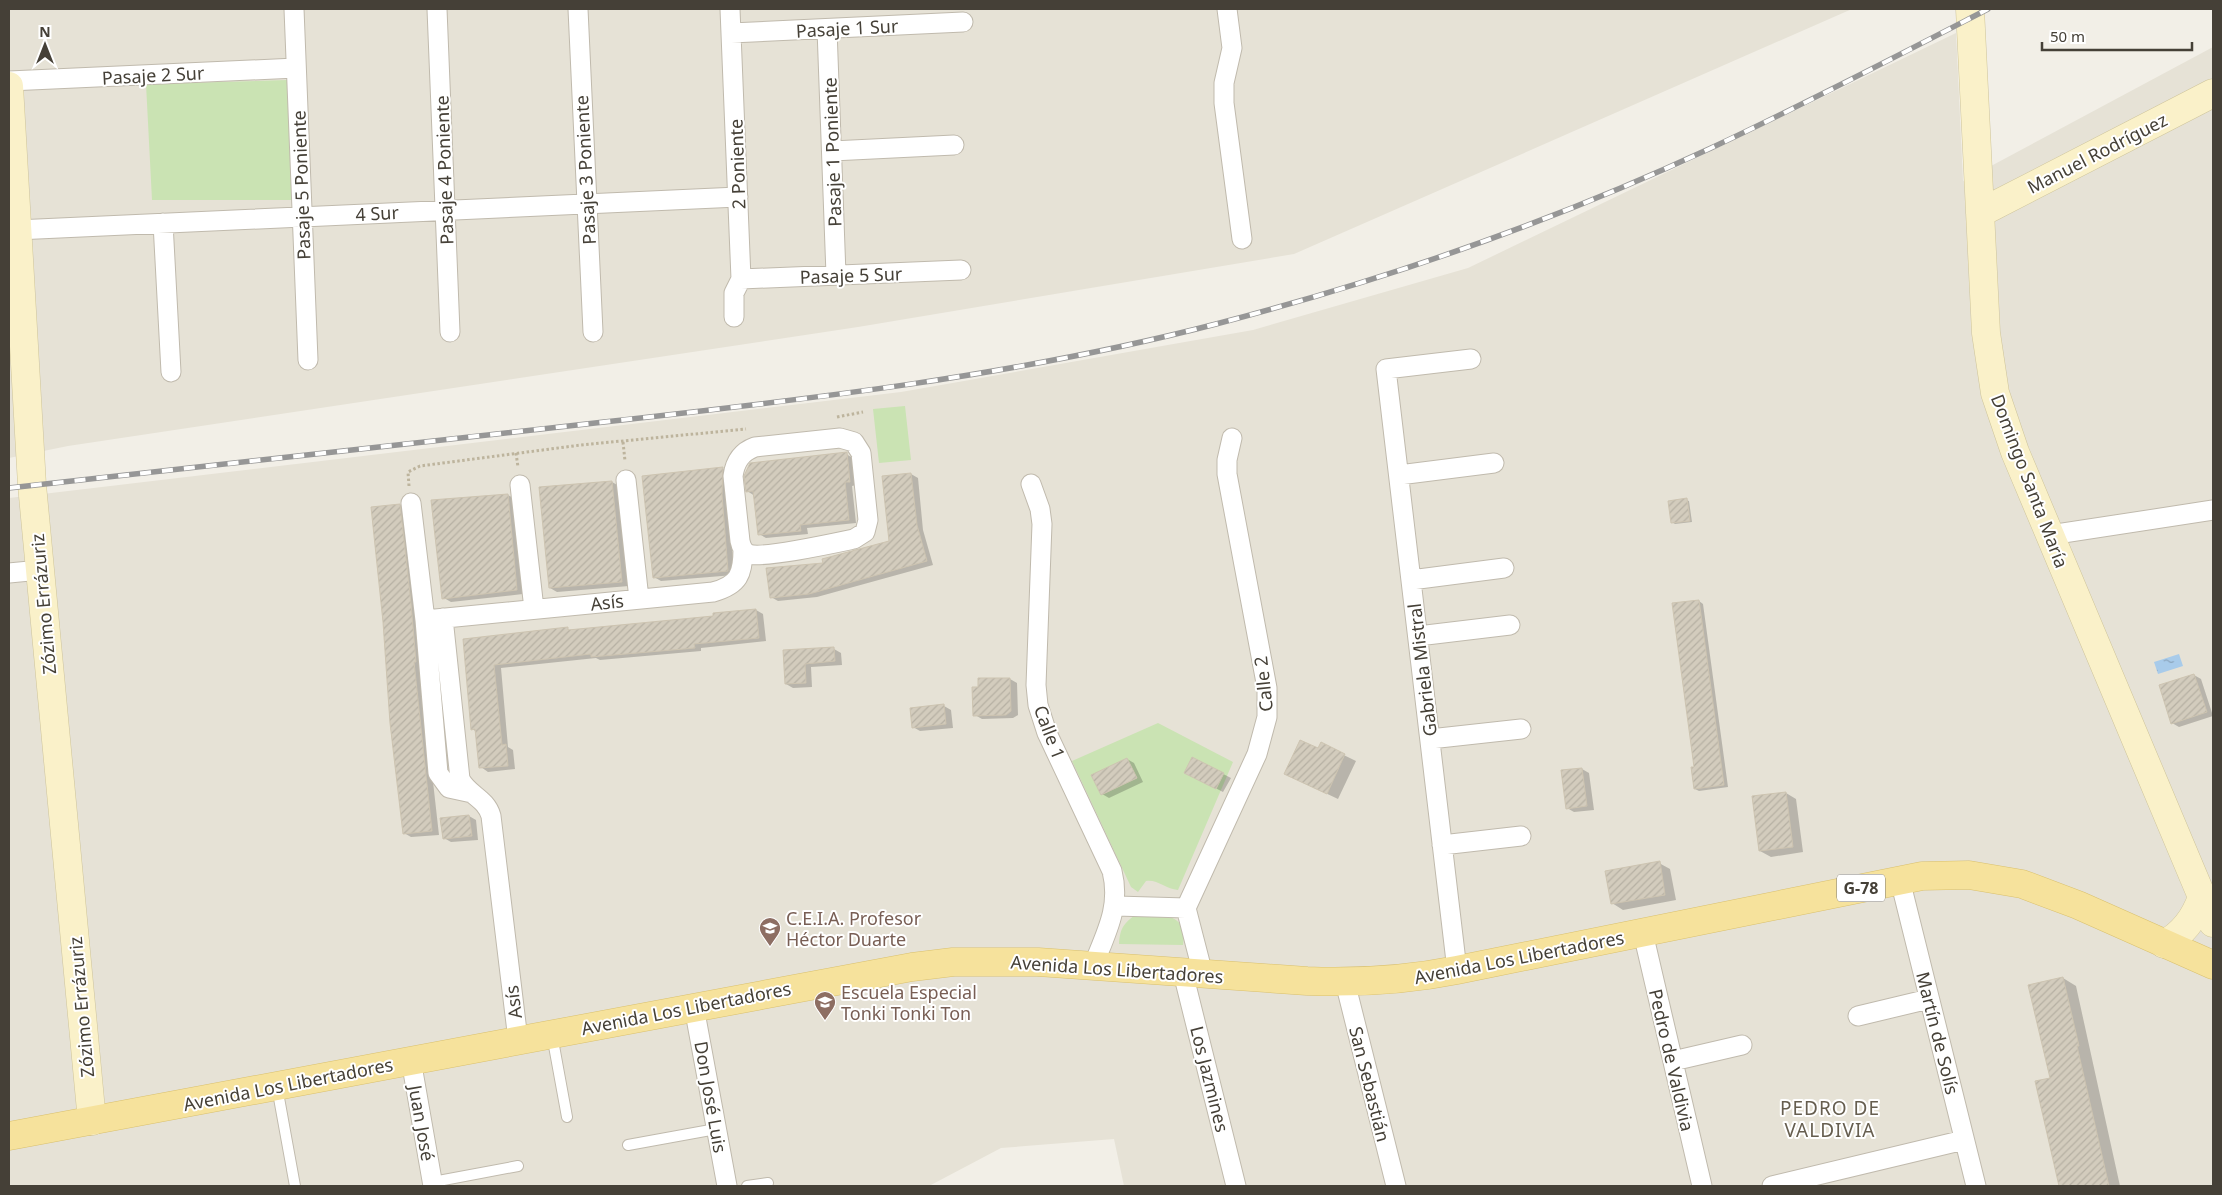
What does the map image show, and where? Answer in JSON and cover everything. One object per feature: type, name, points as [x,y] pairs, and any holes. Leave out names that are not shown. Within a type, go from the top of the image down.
[{"type":"main road","name":"Avenida Los Libertadores","points":[[9,1136],[887,971],[953,962],[996,961],[1346,982],[1404,979],[1458,970],[1900,880],[1945,875],[1969,875],[2022,884],[2078,904],[2213,965]]},
{"type":"street","name":"Pasaje 5 Poniente","points":[[294,9],[308,360]]},
{"type":"street","name":"Pasaje 4 Poniente","points":[[437,9],[450,332]]},
{"type":"street","name":"Pasaje 3 Poniente","points":[[578,9],[593,332]]},
{"type":"street","name":"2 Poniente","points":[[730,9],[742,279],[734,294],[734,317]]},
{"type":"street","points":[[1227,9],[1231,55],[1224,83],[1224,103],[1242,239]]},
{"type":"street","name":"Domingo Santa María","points":[[1970,9],[1986,333],[1995,393],[2015,452],[2213,923]]},
{"type":"street","name":"Pasaje 1 Sur","points":[[732,34],[963,22]]},
{"type":"street","name":"Pasaje 1 Poniente","points":[[827,29],[836,275]]},
{"type":"street","name":"Pasaje 2 Sur","points":[[9,81],[296,68]]},
{"type":"street","name":"Zózimo Errázuriz","points":[[9,86],[32,485],[92,1121]]},
{"type":"street","name":"Manuel Rodríguez","points":[[1980,213],[2213,93]]},
{"type":"street","points":[[832,151],[954,145]]},
{"type":"street","name":"4 Sur","points":[[16,230],[738,197]]},
{"type":"street","points":[[163,223],[170,372]]},
{"type":"street","name":"Pasaje 5 Sur","points":[[742,279],[961,270]]},
{"type":"street","name":"Gabriela Mistral","points":[[1458,970],[1386,369],[1470,359]]},
{"type":"street","points":[[840,438],[851,441],[858,447],[861,453],[868,520],[867,526],[860,537],[767,554],[749,554],[743,550],[740,541],[733,476],[734,467],[743,453],[755,447],[840,438]]},
{"type":"street","name":"Calle 2","points":[[1186,908],[1257,754],[1267,717],[1266,688],[1226,474],[1232,438]]},
{"type":"street","points":[[1399,475],[1494,463]]},
{"type":"street","points":[[626,480],[640,599]]},
{"type":"street","name":"Calle 1","points":[[1031,484],[1040,509],[1042,524],[1036,686],[1038,705],[1047,733],[1112,871],[1116,891],[1116,906],[1093,966]]},
{"type":"street","points":[[520,485],[534,609]]},
{"type":"street","points":[[411,503],[434,619]]},
{"type":"street","points":[[2050,535],[2213,510]]},
{"type":"street","name":"Asís","points":[[518,1040],[491,816],[485,802],[472,793],[448,788],[438,773],[434,619],[723,589],[731,585],[743,568],[743,550]]},
{"type":"street","points":[[1411,580],[1504,568]]},
{"type":"street","points":[[9,573],[40,570]]},
{"type":"street","points":[[1418,636],[1510,625]]},
{"type":"street","points":[[1430,739],[1521,729]]},
{"type":"street","points":[[1442,845],[1521,836]]},
{"type":"street","name":"Martín de Solís","points":[[1900,880],[1976,1186]]},
{"type":"street","points":[[2164,944],[2173,939],[2188,924],[2202,897]]},
{"type":"street","points":[[1116,906],[1186,908],[1197,943],[1193,973]]},
{"type":"street","name":"Pedro de Valdivia","points":[[1643,933],[1702,1186]]},
{"type":"street","name":"Los Jazmines","points":[[1193,973],[1236,1186]]},
{"type":"street","name":"San Sebastián","points":[[1346,982],[1396,1186]]},
{"type":"street","points":[[1858,1016],[1930,999]]},
{"type":"street","name":"Don José Luis","points":[[694,1007],[727,1186]]},
{"type":"street","points":[[1673,1061],[1742,1045]]},
{"type":"street","name":"Juan José","points":[[411,1060],[433,1184]]},
{"type":"street","points":[[1772,1186],[1964,1140]]},
{"type":"lane","points":[[552,1034],[567,1117]]},
{"type":"lane","points":[[276,1086],[296,1186]]},
{"type":"lane","points":[[628,1145],[716,1129]]},
{"type":"lane","points":[[433,1184],[518,1166]]},
{"type":"lane","points":[[748,1186],[768,1183]]},
{"type":"path","points":[[835,418],[863,412]]},
{"type":"path","points":[[408,472],[420,466],[520,452],[751,428]]},
{"type":"shaded area","points":[[9,9],[1852,9],[1294,254],[858,327],[68,446],[9,458]]},
{"type":"shaded area","points":[[1956,33],[1963,181],[2213,47],[2213,1186],[1124,1186],[1114,1139],[1001,1148],[929,1186],[9,1186],[9,498],[901,392],[1253,330],[1468,268]]},
{"type":"green space","points":[[287,80],[295,200],[152,200],[146,84]]},
{"type":"green space","points":[[905,406],[911,460],[879,463],[873,409]]},
{"type":"green space","points":[[1158,723],[1233,762],[1178,890],[1146,881],[1138,892],[1131,887],[1072,761]]},
{"type":"green space","points":[[1135,915],[1163,916],[1177,920],[1183,934],[1183,945],[1119,944],[1123,927]]},
{"type":"water","points":[[2179,654],[2183,666],[2158,674],[2154,662]]},
{"type":"building","points":[[847,452],[850,482],[845,482],[849,520],[800,525],[801,531],[758,535],[753,491],[746,492],[744,476],[750,463]]},
{"type":"building","points":[[723,467],[722,495],[728,571],[653,578],[642,476]]},
{"type":"building","points":[[911,473],[917,525],[927,561],[809,594],[770,598],[766,568],[823,563],[822,559],[889,541],[882,476]]},
{"type":"building","points":[[612,481],[622,582],[549,588],[539,487]]},
{"type":"building","points":[[508,494],[517,590],[442,599],[431,500]]},
{"type":"building","points":[[1687,498],[1690,521],[1671,523],[1668,501]]},
{"type":"building","points":[[400,504],[432,831],[403,834],[390,723],[383,622],[371,507]]},
{"type":"building","points":[[1699,600],[1724,785],[1694,789],[1691,767],[1694,767],[1672,603]]},
{"type":"building","points":[[756,609],[759,638],[694,644],[695,648],[591,657],[591,654],[494,665],[502,745],[506,744],[508,766],[479,768],[475,729],[471,730],[463,639],[568,627],[568,630],[713,616],[713,613]]},
{"type":"building","points":[[834,647],[835,661],[805,664],[806,683],[785,684],[783,650]]},
{"type":"building","points":[[2194,674],[2207,712],[2171,724],[2159,685]]},
{"type":"building","points":[[978,678],[1010,678],[1011,711],[1006,715],[973,716],[972,687],[978,687]]},
{"type":"building","points":[[944,704],[946,724],[912,728],[910,708]]},
{"type":"building","points":[[1300,740],[1318,748],[1321,742],[1345,754],[1327,794],[1284,774]]},
{"type":"building","points":[[1192,757],[1224,773],[1216,789],[1184,773]]},
{"type":"building","points":[[1127,758],[1137,778],[1101,795],[1091,775]]},
{"type":"building","points":[[1582,768],[1587,806],[1566,809],[1561,770]]},
{"type":"building","points":[[1786,792],[1793,847],[1759,851],[1752,796]]},
{"type":"building","points":[[469,815],[472,836],[443,839],[440,818]]},
{"type":"building","points":[[1660,861],[1665,895],[1611,904],[1605,871]]},
{"type":"building","points":[[2063,977],[2109,1186],[2059,1186],[2035,1081],[2050,1078],[2028,985]]},
{"type":"railway","points":[[9,488],[835,395],[988,372],[1065,358],[1216,324],[1279,307],[1405,268],[1529,225],[1590,201],[1711,148],[1851,80],[1988,9]]},
{"type":"place","name":"C.E.I.A. Profesor Héctor Duarte","points":[[770,947]]},
{"type":"place","name":"Escuela Especial Tonki Tonki Ton","points":[[825,1021]]},
{"type":"district","name":"PEDRO DE VALDIVIA","points":[[1830,1119]]}]
